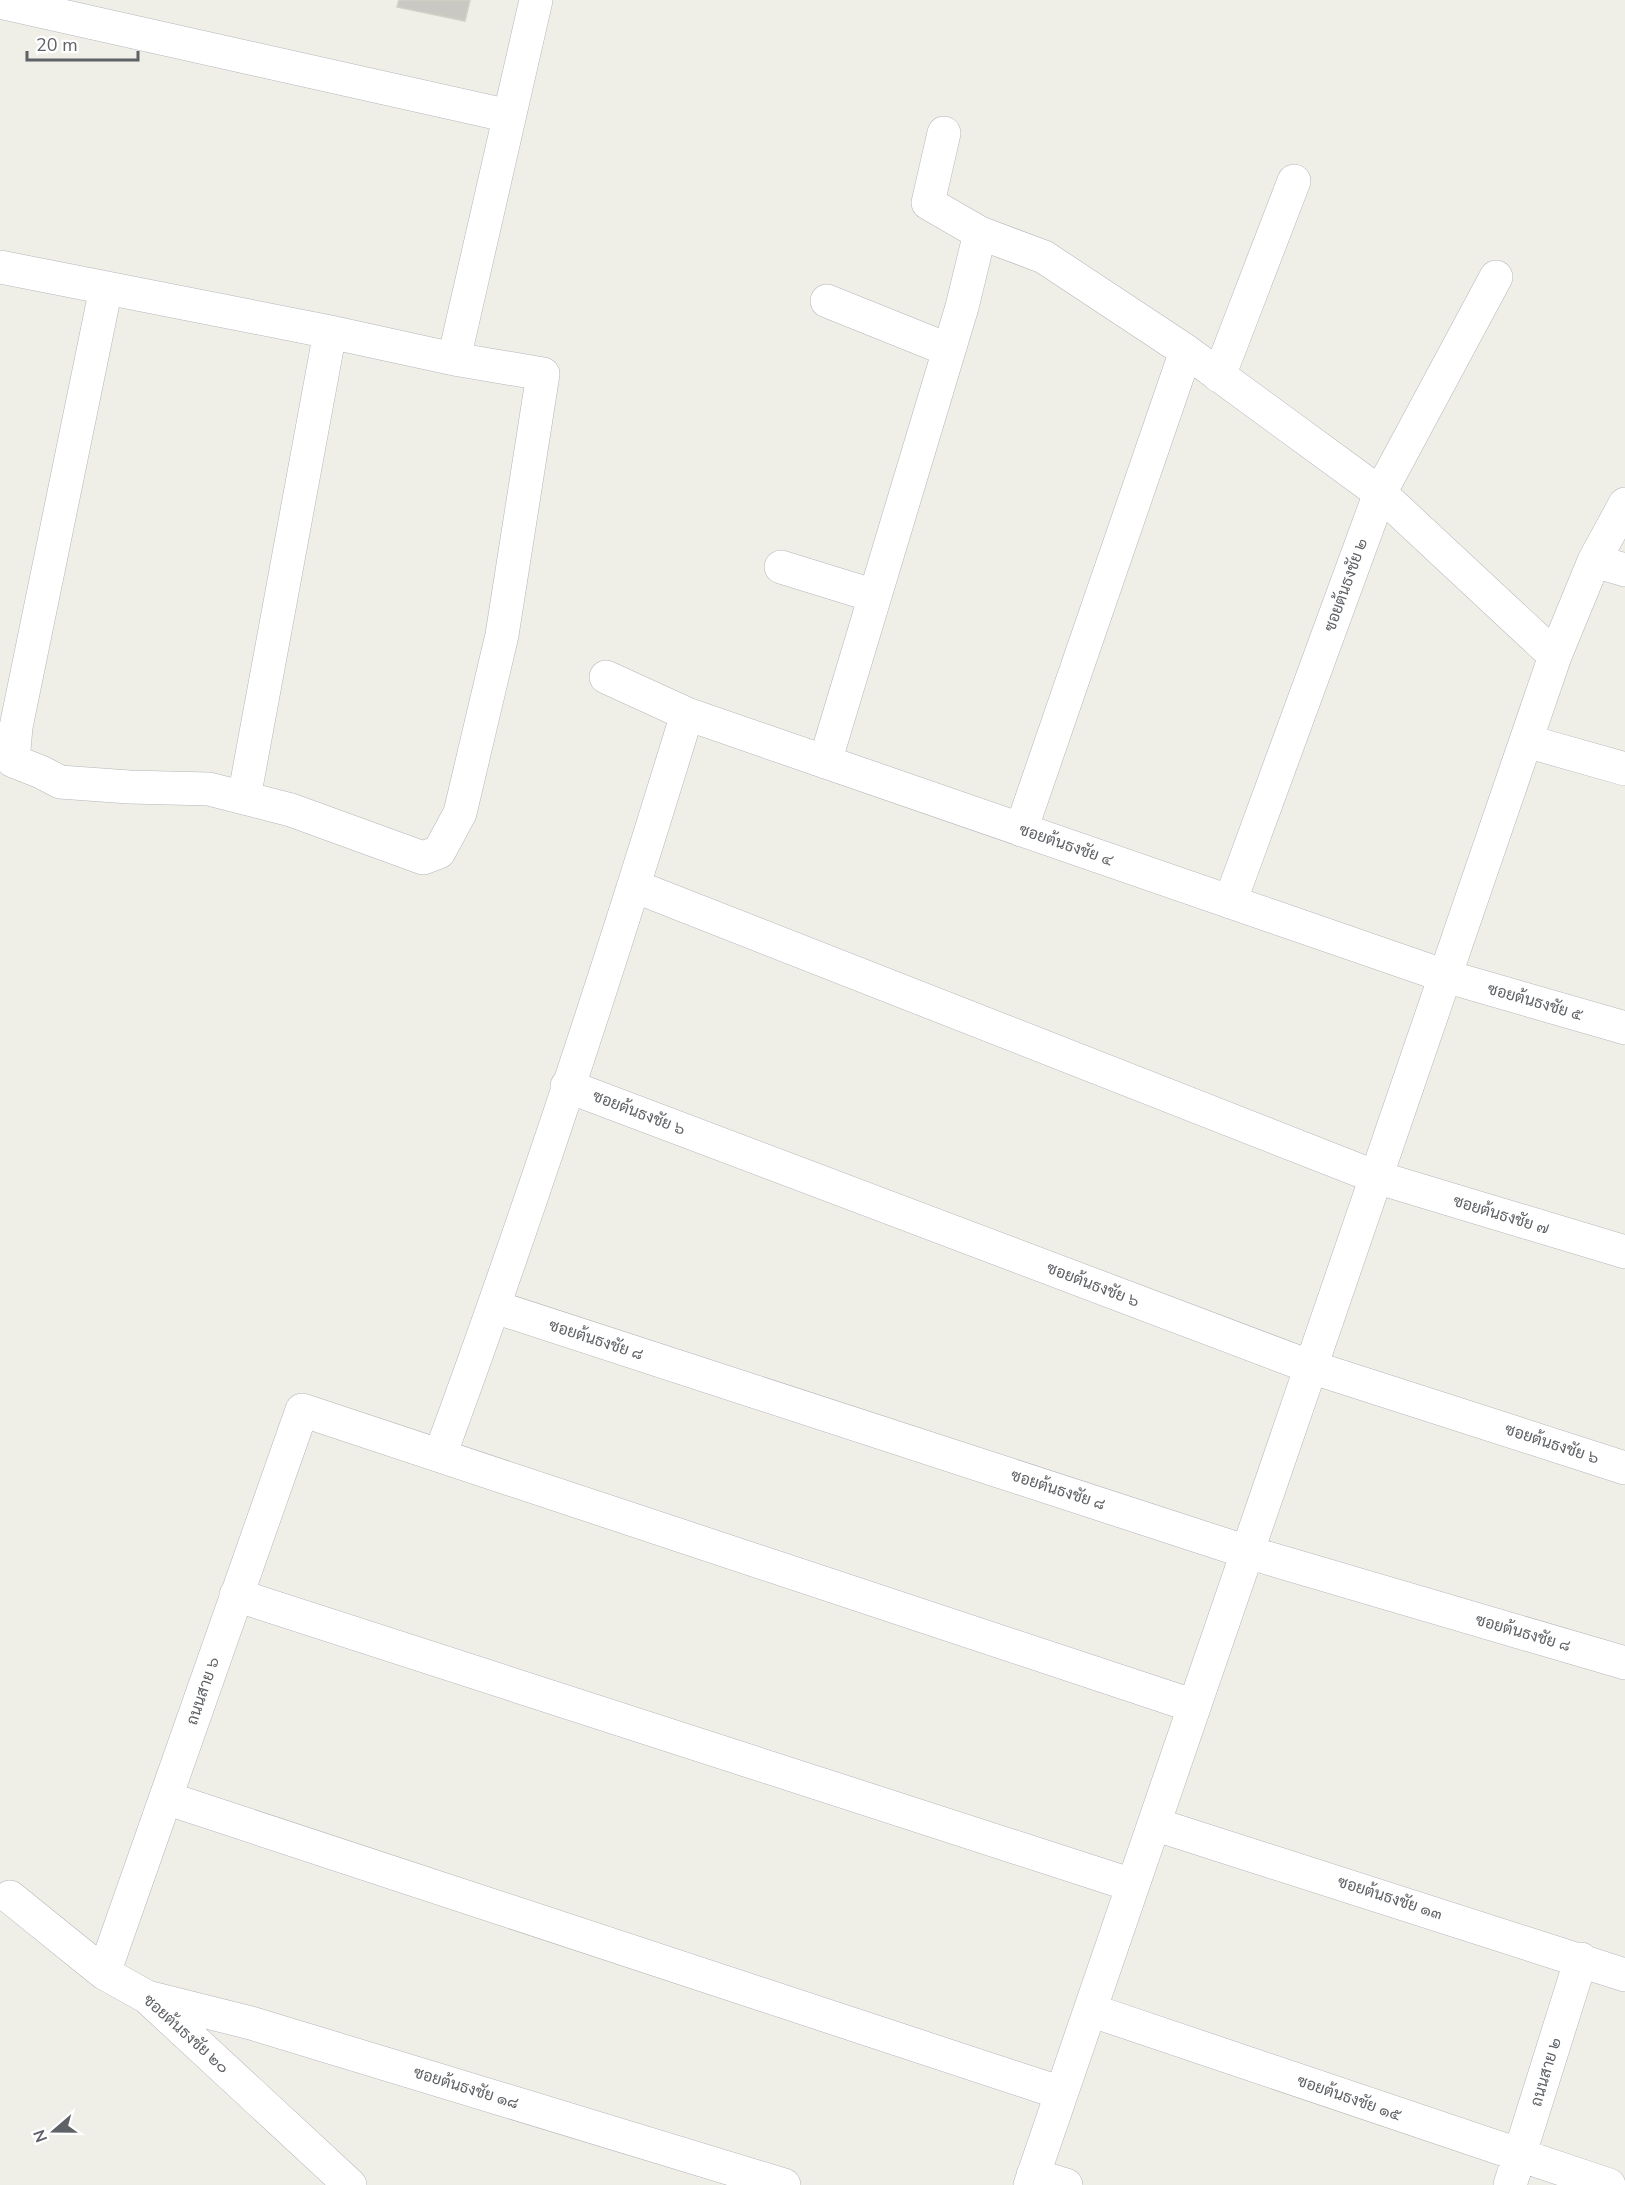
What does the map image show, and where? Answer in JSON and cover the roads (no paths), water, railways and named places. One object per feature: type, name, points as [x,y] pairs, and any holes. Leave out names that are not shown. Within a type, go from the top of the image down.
[{"type":"street","points":[[454,359],[536,0]]},
{"type":"street","points":[[0,2],[509,116]]},
{"type":"street","points":[[944,133],[928,203],[980,233],[1044,257],[1186,351],[1380,493],[1555,656]]},
{"type":"street","points":[[1219,376],[1294,182]]},
{"type":"street","points":[[825,762],[949,350],[980,233]]},
{"type":"street","points":[[0,267],[330,332],[454,359],[543,374],[502,635],[460,813],[439,852],[423,858],[291,810],[209,789],[129,788],[60,782],[13,761],[16,727],[106,288]]},
{"type":"street","name":"ซอยต้นธงชัย ๒","points":[[1230,902],[1380,493],[1496,278]]},
{"type":"street","points":[[827,301],[949,350]]},
{"type":"street","points":[[244,798],[330,332]]},
{"type":"street","points":[[1021,830],[1186,351]]},
{"type":"street","points":[[1066,2185],[1031,2180],[1555,656],[1594,561],[1625,504]]},
{"type":"street","points":[[1594,561],[1625,570]]},
{"type":"street","points":[[781,567],[875,596]]},
{"type":"street","name":"ซอยต้นธงชัย ๔","points":[[606,677],[687,714],[1445,976]]},
{"type":"street","points":[[687,714],[634,886],[495,1307],[440,1455],[1194,1706]]},
{"type":"street","points":[[1526,741],[1625,769]]},
{"type":"street","points":[[634,886],[1376,1177]]},
{"type":"street","name":"ซอยต้นธงชัย ๕","points":[[1445,976],[1625,1028]]},
{"type":"street","name":"ซอยต้นธงชัย ๖","points":[[567,1086],[1311,1367],[1625,1468]]},
{"type":"street","name":"ซอยต้นธงชัย ๗","points":[[1376,1177],[1625,1252]]},
{"type":"street","name":"ซอยต้นธงชัย ๘","points":[[495,1307],[1247,1551],[1625,1663]]},
{"type":"street","name":"ถนนสาย ๖","points":[[104,1973],[302,1410],[440,1455]]},
{"type":"street","points":[[236,1595],[1132,1885]]},
{"type":"street","points":[[166,1798],[1061,2093]]},
{"type":"street","name":"ซอยต้นธงชัย ๑๓","points":[[1154,1824],[1581,1959],[1625,1975]]},
{"type":"street","name":"ซอยต้นธงชัย ๒๐","points":[[10,1897],[104,1973],[147,1996],[350,2185]]},
{"type":"street","name":"ถนนสาย ๒","points":[[1515,2170],[1581,1959]]},
{"type":"street","name":"ซอยต้นธงชัย ๑๘","points":[[147,1996],[251,2023],[784,2185]]},
{"type":"street","name":"ซอยต้นธงชัย ๑๕","points":[[1090,2010],[1515,2170],[1609,2185]]}]
